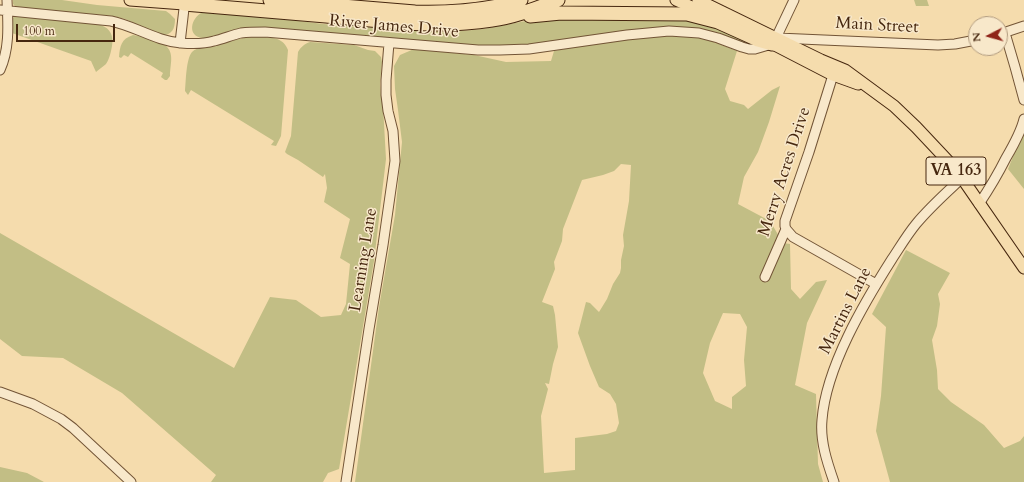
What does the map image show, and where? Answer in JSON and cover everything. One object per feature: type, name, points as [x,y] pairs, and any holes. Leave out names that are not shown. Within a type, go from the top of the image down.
[{"type":"highway","points":[[270,0],[401,11],[438,12],[483,9],[521,0]]},
{"type":"highway","points":[[492,20],[526,12],[558,0]]},
{"type":"highway","points":[[185,2],[349,18],[449,25],[561,13],[688,14],[718,22],[758,40],[774,41]]},
{"type":"main road","points":[[130,0],[185,2]]},
{"type":"main road","name":"VA 163","points":[[676,0],[845,70],[894,106],[916,126],[962,178],[1024,268]]},
{"type":"main road","name":"VA 163","points":[[698,0],[833,75],[870,89]]},
{"type":"street","points":[[0,70],[6,54],[8,40],[4,10],[7,0]]},
{"type":"street","points":[[774,41],[794,0]]},
{"type":"street","points":[[180,43],[185,2]]},
{"type":"street","name":"River James Drive","points":[[4,10],[111,21],[121,23],[160,39],[180,43],[213,41],[240,33],[253,32],[478,50],[529,49],[627,35],[669,31],[699,33],[749,49],[755,49],[774,41]]},
{"type":"street","points":[[1008,31],[1024,26]]},
{"type":"street","name":"Main Street","points":[[774,41],[938,45],[968,42]]},
{"type":"street","name":"Learning Lane","points":[[346,482],[396,161],[394,139],[386,96],[389,43]]},
{"type":"street","points":[[1008,48],[1015,66],[1024,100]]},
{"type":"street","name":"Merry Acres Drive","points":[[765,277],[786,229],[785,221],[810,152],[833,75]]},
{"type":"street","points":[[979,204],[990,189],[1012,148],[1023,124],[1024,118]]},
{"type":"street","name":"Martins Lane","points":[[834,482],[824,448],[822,427],[824,408],[838,359],[850,332],[876,284],[916,224],[962,178]]},
{"type":"street","points":[[786,229],[793,236],[876,284]]},
{"type":"street","points":[[0,392],[33,404],[61,419],[73,428],[131,482]]},
{"type":"shaded area","points":[[13,0],[62,0],[97,5],[166,11],[175,19],[175,23],[171,33],[162,35],[125,19],[113,16],[16,7],[13,4]]},
{"type":"shaded area","points":[[914,0],[927,0],[929,6],[916,6]]},
{"type":"shaded area","points":[[203,12],[254,15],[323,24],[451,32],[483,29],[547,17],[691,17],[752,43],[750,45],[705,32],[505,48],[343,35],[216,36],[205,38],[198,37],[194,34],[192,27],[195,18]]},
{"type":"shaded area","points":[[15,16],[97,24],[103,26],[112,36],[112,45],[108,61],[96,72],[91,61],[12,33],[11,20]]},
{"type":"shaded area","points":[[133,35],[165,45],[168,48],[171,59],[170,76],[167,80],[161,77],[163,73],[131,53],[128,57],[124,55],[121,58],[119,57],[122,43]]},
{"type":"shaded area","points":[[682,35],[706,39],[737,51],[725,89],[730,101],[744,105],[748,109],[772,90],[780,86],[758,152],[744,177],[738,204],[770,221],[783,243],[790,244],[791,289],[800,299],[816,282],[827,280],[807,323],[795,385],[816,394],[818,464],[823,482],[355,482],[379,307],[395,215],[402,142],[395,89],[394,66],[400,55],[414,49],[474,55],[506,62],[551,61],[554,51],[637,37]],"holes":[[[621,164],[631,165],[629,201],[623,235],[624,246],[620,273],[599,312],[590,303],[586,302],[578,333],[599,387],[610,394],[616,404],[619,423],[616,431],[607,434],[575,438],[575,470],[544,473],[541,416],[548,389],[545,383],[549,384],[558,347],[553,306],[542,302],[555,269],[554,262],[562,241],[563,229],[582,180],[614,171]],[[723,313],[740,314],[747,327],[744,360],[746,386],[732,397],[732,409],[715,401],[703,373],[710,343]]]},
{"type":"shaded area","points":[[252,37],[268,37],[278,39],[286,45],[288,50],[281,136],[276,146],[271,145],[274,141],[191,90],[188,95],[185,91],[187,65],[190,55],[194,50]]},
{"type":"shaded area","points":[[310,42],[354,45],[375,51],[381,57],[382,62],[380,84],[383,106],[386,159],[374,261],[339,469],[328,473],[323,482],[211,482],[216,475],[122,393],[63,358],[22,356],[0,339],[0,233],[234,368],[270,297],[296,300],[321,317],[341,315],[346,304],[350,264],[340,258],[350,219],[324,202],[327,188],[325,174],[323,177],[285,152],[291,136],[298,52],[303,46]]},
{"type":"shaded area","points":[[1024,129],[1024,189],[1008,169]]},
{"type":"shaded area","points":[[906,250],[950,273],[938,294],[940,304],[937,326],[932,340],[937,370],[938,389],[951,402],[984,425],[1004,448],[1020,441],[1024,436],[1024,482],[890,482],[876,431],[881,396],[886,327],[872,314]]},
{"type":"shaded area","points":[[0,467],[27,473],[44,482],[0,482]]}]
